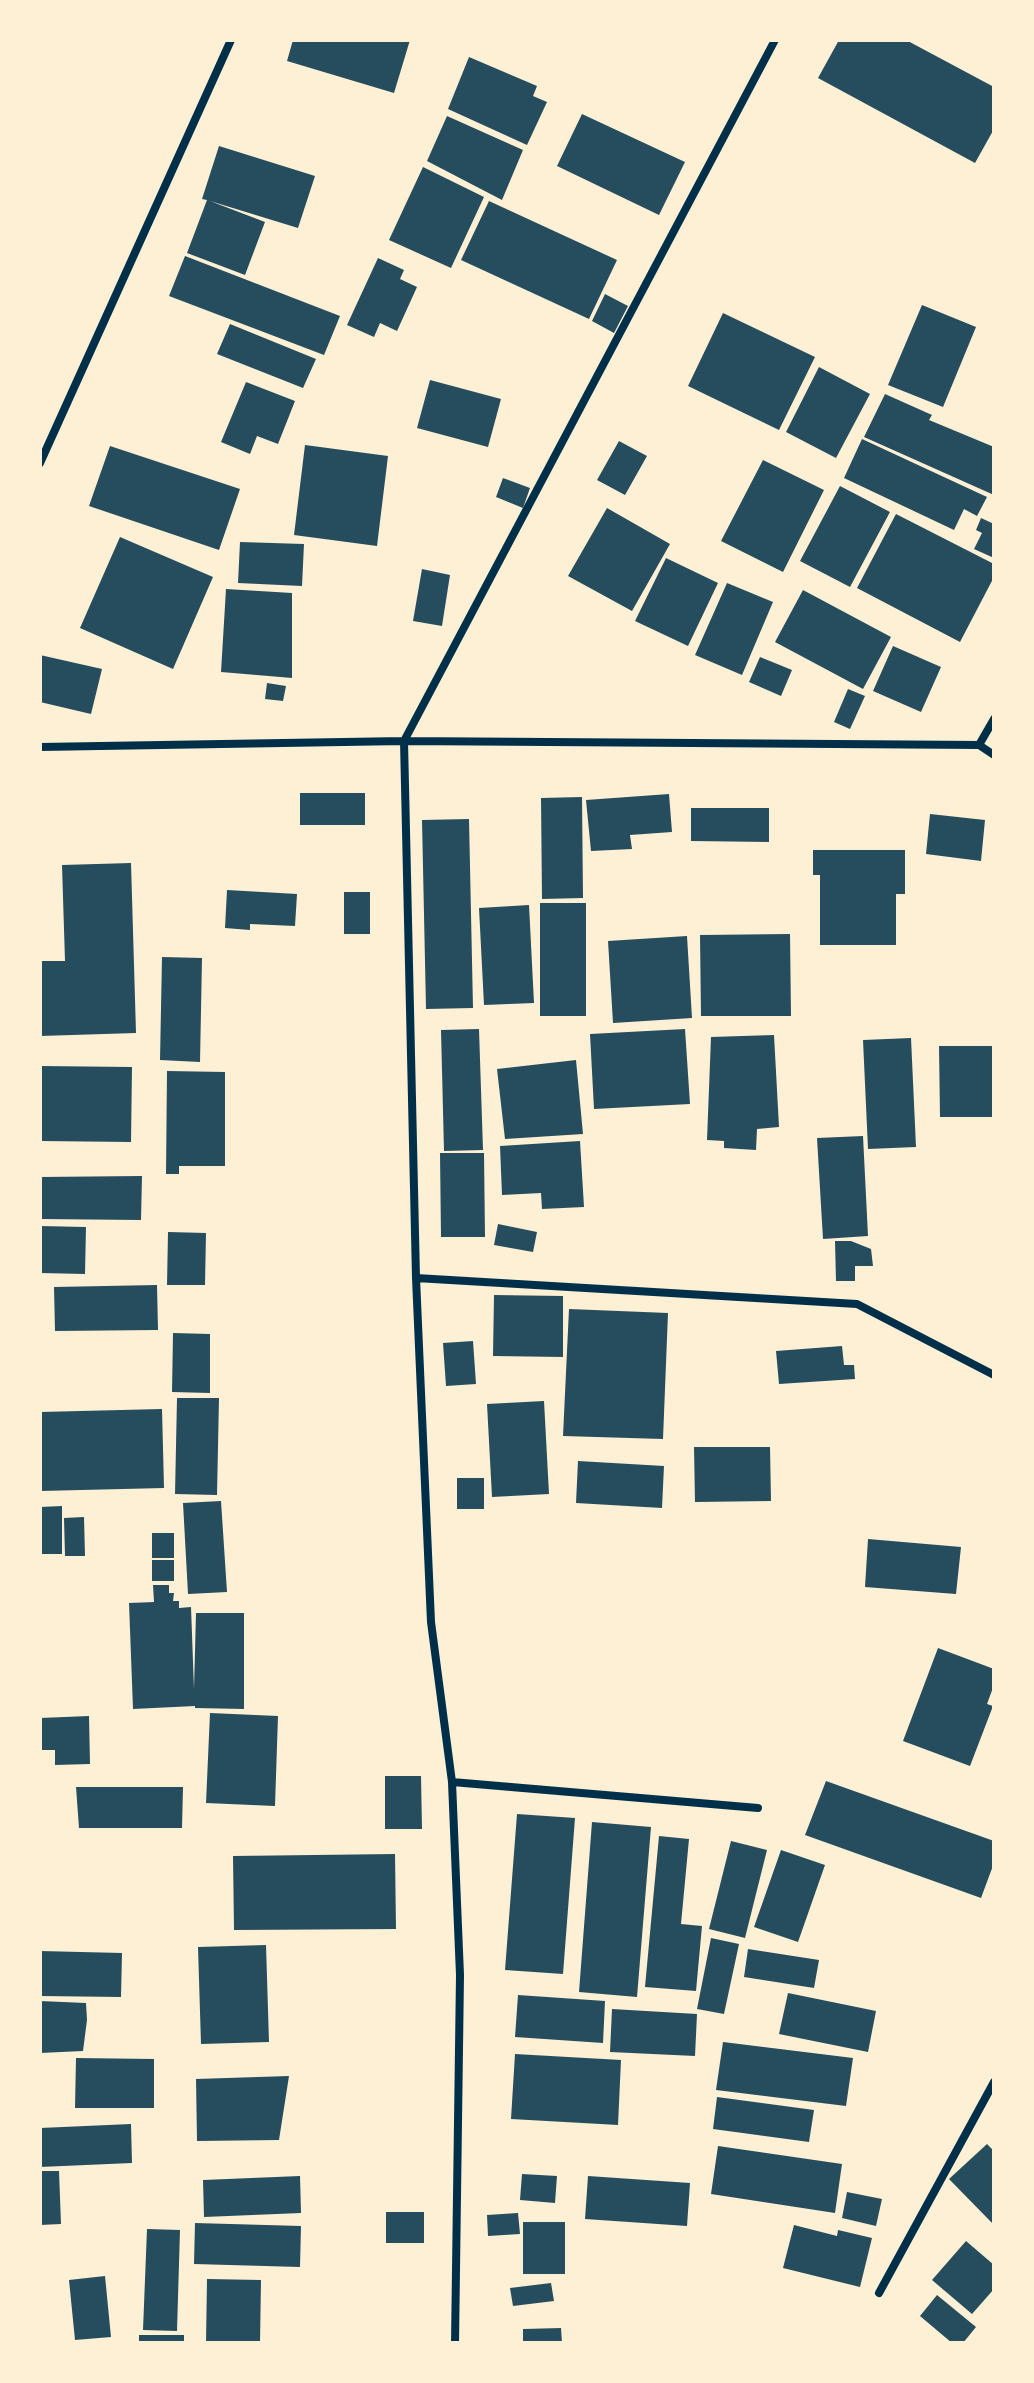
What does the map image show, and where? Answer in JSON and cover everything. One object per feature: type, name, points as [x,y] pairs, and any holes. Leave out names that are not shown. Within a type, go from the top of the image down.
[{"type":"street","points":[[40,463],[231,40]]},
{"type":"street","points":[[455,2343],[460,1975],[452,1782],[431,1622],[416,1278],[404,741],[775,40]]},
{"type":"street","points":[[979,745],[994,719]]},
{"type":"street","points":[[40,747],[404,741],[979,745],[994,755]]},
{"type":"street","points":[[416,1278],[857,1304],[994,1375]]},
{"type":"street","points":[[452,1782],[758,1808]]},
{"type":"street","points":[[879,2293],[994,2082]]},
{"type":"building","points":[[293,40],[410,40],[394,93],[287,61]]},
{"type":"building","points":[[839,40],[906,40],[994,87],[994,129],[975,163],[818,78]]},
{"type":"building","points":[[469,57],[537,86],[533,96],[547,102],[527,145],[448,109]]},
{"type":"building","points":[[582,114],[685,162],[659,215],[557,166]]},
{"type":"building","points":[[447,116],[523,150],[502,200],[427,161]]},
{"type":"building","points":[[219,146],[315,176],[298,228],[210,201],[265,222],[245,275],[187,253],[207,200],[202,199]]},
{"type":"building","points":[[423,167],[484,197],[451,268],[389,240]]},
{"type":"building","points":[[489,201],[617,260],[589,319],[461,260]]},
{"type":"building","points":[[185,256],[340,316],[324,355],[169,296]]},
{"type":"building","points":[[378,258],[404,270],[400,279],[417,287],[397,331],[380,323],[374,337],[347,325]]},
{"type":"building","points":[[605,294],[628,306],[614,333],[592,321]]},
{"type":"building","points":[[922,305],[976,327],[943,407],[888,385]]},
{"type":"building","points":[[723,313],[815,357],[779,430],[688,386]]},
{"type":"building","points":[[230,324],[316,359],[303,388],[217,354]]},
{"type":"building","points":[[819,367],[870,394],[836,458],[786,432]]},
{"type":"building","points":[[430,380],[501,399],[488,447],[417,428]]},
{"type":"building","points":[[246,382],[295,401],[278,444],[257,436],[250,454],[221,442]]},
{"type":"building","points":[[885,394],[932,415],[929,420],[994,447],[994,495],[864,437]]},
{"type":"building","points":[[862,439],[987,497],[977,516],[964,509],[954,530],[844,478]]},
{"type":"building","points":[[619,441],[647,456],[625,495],[597,480]]},
{"type":"building","points":[[305,445],[388,456],[377,546],[294,535]]},
{"type":"building","points":[[110,446],[240,489],[219,550],[89,506]]},
{"type":"building","points":[[763,460],[824,490],[783,572],[721,541]]},
{"type":"building","points":[[503,478],[530,488],[523,508],[496,497]]},
{"type":"building","points":[[840,486],[890,512],[850,587],[800,561]]},
{"type":"building","points":[[607,508],[670,544],[632,611],[568,576]]},
{"type":"building","points":[[896,514],[994,564],[994,577],[960,642],[857,588]]},
{"type":"building","points":[[981,518],[994,524],[994,558],[974,549],[982,533],[976,530]]},
{"type":"building","points":[[120,537],[213,577],[173,669],[80,628]]},
{"type":"building","points":[[240,542],[304,544],[302,586],[238,583]]},
{"type":"building","points":[[666,558],[718,583],[688,646],[635,621]]},
{"type":"building","points":[[422,569],[450,575],[442,626],[413,621]]},
{"type":"building","points":[[727,583],[773,602],[742,675],[695,655]]},
{"type":"building","points":[[226,589],[292,593],[292,678],[221,672]]},
{"type":"building","points":[[803,590],[891,637],[863,689],[775,642]]},
{"type":"building","points":[[893,646],[941,667],[921,712],[873,691]]},
{"type":"building","points":[[40,655],[102,669],[91,714],[40,702]]},
{"type":"building","points":[[760,657],[792,670],[781,696],[749,682]]},
{"type":"building","points":[[267,683],[286,686],[283,701],[265,699]]},
{"type":"building","points":[[848,689],[865,696],[850,729],[834,722]]},
{"type":"building","points":[[300,793],[365,793],[365,825],[300,825]]},
{"type":"building","points":[[669,794],[672,832],[630,835],[632,849],[591,851],[586,800]]},
{"type":"building","points":[[582,797],[583,898],[542,899],[541,798]]},
{"type":"building","points":[[691,808],[769,808],[769,842],[691,841]]},
{"type":"building","points":[[930,814],[985,820],[981,861],[926,854]]},
{"type":"building","points":[[469,819],[473,1008],[426,1009],[422,820]]},
{"type":"building","points":[[813,850],[905,850],[905,894],[896,894],[896,945],[820,945],[820,875],[813,875]]},
{"type":"building","points":[[131,863],[136,1033],[40,1036],[40,961],[65,961],[62,865]]},
{"type":"building","points":[[227,890],[297,894],[295,926],[250,924],[250,930],[225,928]]},
{"type":"building","points":[[344,892],[370,892],[370,934],[344,934]]},
{"type":"building","points":[[540,903],[586,903],[586,1016],[540,1016]]},
{"type":"building","points":[[529,905],[534,1003],[484,1005],[479,908]]},
{"type":"building","points":[[790,934],[791,1016],[701,1016],[700,935]]},
{"type":"building","points":[[687,936],[692,1018],[613,1023],[608,941]]},
{"type":"building","points":[[162,957],[202,958],[200,1062],[160,1060]]},
{"type":"building","points":[[479,1029],[483,1150],[444,1151],[441,1030]]},
{"type":"building","points":[[685,1029],[690,1104],[594,1109],[590,1034]]},
{"type":"building","points":[[774,1035],[779,1127],[757,1129],[756,1150],[724,1148],[724,1141],[707,1140],[711,1037]]},
{"type":"building","points":[[911,1038],[916,1147],[868,1149],[863,1040]]},
{"type":"building","points":[[939,1046],[994,1046],[994,1117],[940,1117]]},
{"type":"building","points":[[576,1060],[583,1134],[505,1139],[497,1069]]},
{"type":"building","points":[[40,1066],[132,1067],[131,1142],[40,1141]]},
{"type":"building","points":[[167,1071],[225,1072],[225,1166],[179,1166],[179,1174],[166,1174]]},
{"type":"building","points":[[863,1136],[868,1236],[823,1239],[817,1138]]},
{"type":"building","points":[[580,1141],[584,1207],[542,1209],[541,1193],[502,1195],[500,1146]]},
{"type":"building","points":[[440,1153],[484,1153],[485,1237],[441,1237]]},
{"type":"building","points":[[142,1176],[141,1220],[40,1219],[40,1177]]},
{"type":"building","points":[[498,1224],[537,1232],[533,1252],[494,1245]]},
{"type":"building","points":[[40,1226],[86,1227],[85,1274],[40,1273]]},
{"type":"building","points":[[168,1232],[206,1233],[205,1285],[167,1285]]},
{"type":"building","points":[[835,1241],[851,1241],[871,1249],[873,1266],[855,1266],[855,1281],[836,1281]]},
{"type":"building","points":[[157,1285],[158,1330],[55,1331],[54,1287]]},
{"type":"building","points":[[494,1295],[563,1296],[563,1357],[493,1356]]},
{"type":"building","points":[[569,1309],[668,1313],[663,1439],[563,1436]]},
{"type":"building","points":[[173,1333],[210,1334],[210,1393],[172,1392]]},
{"type":"building","points":[[473,1341],[476,1384],[446,1386],[443,1343]]},
{"type":"building","points":[[842,1346],[844,1365],[854,1365],[855,1379],[779,1384],[776,1351]]},
{"type":"building","points":[[177,1398],[219,1398],[217,1495],[175,1494]]},
{"type":"building","points":[[544,1401],[549,1494],[492,1497],[487,1404]]},
{"type":"building","points":[[162,1409],[164,1488],[40,1491],[40,1412]]},
{"type":"building","points":[[694,1447],[770,1447],[771,1501],[695,1502]]},
{"type":"building","points":[[578,1461],[664,1466],[662,1508],[576,1503]]},
{"type":"building","points":[[457,1478],[484,1478],[484,1509],[457,1509]]},
{"type":"building","points":[[221,1501],[227,1592],[188,1594],[183,1503]]},
{"type":"building","points":[[62,1506],[62,1554],[40,1554],[40,1507]]},
{"type":"building","points":[[84,1517],[85,1556],[65,1556],[64,1518]]},
{"type":"building","points":[[152,1533],[174,1533],[174,1558],[152,1558]]},
{"type":"building","points":[[868,1539],[961,1547],[956,1594],[865,1587]]},
{"type":"building","points":[[152,1560],[174,1560],[174,1581],[152,1581]]},
{"type":"building","points":[[153,1585],[169,1585],[169,1593],[174,1593],[173,1601],[179,1601],[179,1608],[191,1607],[194,1689],[196,1613],[244,1613],[244,1709],[195,1706],[133,1709],[129,1603],[154,1602]]},
{"type":"building","points":[[938,1648],[994,1669],[994,1685],[987,1704],[993,1706],[970,1766],[903,1741]]},
{"type":"building","points":[[210,1713],[278,1716],[275,1806],[206,1803]]},
{"type":"building","points":[[89,1716],[90,1764],[55,1765],[55,1750],[40,1750],[40,1718]]},
{"type":"building","points":[[385,1776],[421,1776],[422,1829],[385,1829]]},
{"type":"building","points":[[826,1781],[994,1841],[994,1863],[981,1898],[805,1835]]},
{"type":"building","points":[[76,1787],[183,1787],[182,1828],[79,1828]]},
{"type":"building","points":[[517,1814],[575,1818],[563,1974],[505,1970]]},
{"type":"building","points":[[592,1822],[651,1827],[637,1997],[579,1992]]},
{"type":"building","points":[[659,1836],[689,1839],[681,1924],[702,1926],[696,1991],[645,1987]]},
{"type":"building","points":[[731,1841],[767,1850],[745,1938],[709,1929]]},
{"type":"building","points":[[781,1850],[825,1865],[798,1942],[754,1927]]},
{"type":"building","points":[[395,1854],[396,1929],[234,1930],[233,1856]]},
{"type":"building","points":[[711,1938],[739,1944],[724,2014],[697,2009]]},
{"type":"building","points":[[266,1945],[269,2042],[201,2044],[198,1947]]},
{"type":"building","points":[[748,1949],[819,1960],[814,1988],[744,1977]]},
{"type":"building","points":[[40,1951],[122,1953],[121,1997],[40,1996]]},
{"type":"building","points":[[788,1993],[876,2011],[868,2052],[779,2034]]},
{"type":"building","points":[[518,1995],[605,2001],[603,2043],[515,2037]]},
{"type":"building","points":[[40,2001],[86,2003],[83,2051],[40,2053]]},
{"type":"building","points":[[612,2009],[697,2014],[695,2056],[610,2052]]},
{"type":"building","points":[[723,2042],[853,2058],[846,2106],[716,2090]]},
{"type":"building","points":[[515,2054],[621,2060],[618,2125],[511,2119]]},
{"type":"building","points":[[76,2058],[154,2059],[154,2108],[75,2108]]},
{"type":"building","points":[[289,2076],[279,2140],[197,2141],[196,2079]]},
{"type":"building","points":[[717,2097],[814,2110],[809,2142],[713,2129]]},
{"type":"building","points":[[131,2124],[132,2163],[40,2167],[40,2128]]},
{"type":"building","points":[[987,2144],[994,2151],[994,2225],[949,2179]]},
{"type":"building","points":[[718,2146],[842,2164],[835,2213],[711,2194]]},
{"type":"building","points":[[40,2171],[59,2171],[61,2224],[40,2225]]},
{"type":"building","points":[[522,2174],[557,2176],[555,2203],[520,2200]]},
{"type":"building","points":[[300,2176],[301,2213],[204,2217],[203,2180]]},
{"type":"building","points":[[588,2176],[690,2183],[687,2226],[585,2219]]},
{"type":"building","points":[[847,2192],[882,2199],[876,2226],[842,2218]]},
{"type":"building","points":[[386,2212],[424,2212],[424,2243],[386,2243]]},
{"type":"building","points":[[518,2213],[520,2234],[488,2236],[487,2215]]},
{"type":"building","points":[[523,2222],[565,2222],[565,2274],[523,2274]]},
{"type":"building","points":[[195,2223],[301,2226],[300,2267],[194,2264]]},
{"type":"building","points":[[794,2225],[837,2236],[838,2230],[872,2238],[860,2287],[783,2268]]},
{"type":"building","points":[[147,2229],[180,2230],[177,2331],[143,2330]]},
{"type":"building","points":[[966,2241],[994,2265],[994,2289],[972,2314],[932,2280]]},
{"type":"building","points":[[105,2276],[111,2337],[75,2340],[69,2280]]},
{"type":"building","points":[[207,2279],[261,2280],[260,2343],[206,2343]]},
{"type":"building","points":[[551,2283],[554,2301],[513,2306],[510,2288]]},
{"type":"building","points":[[937,2295],[976,2327],[963,2343],[952,2343],[920,2316]]},
{"type":"building","points":[[561,2328],[562,2343],[523,2343],[523,2329]]},
{"type":"building","points":[[139,2335],[184,2335],[184,2343],[139,2343]]}]
